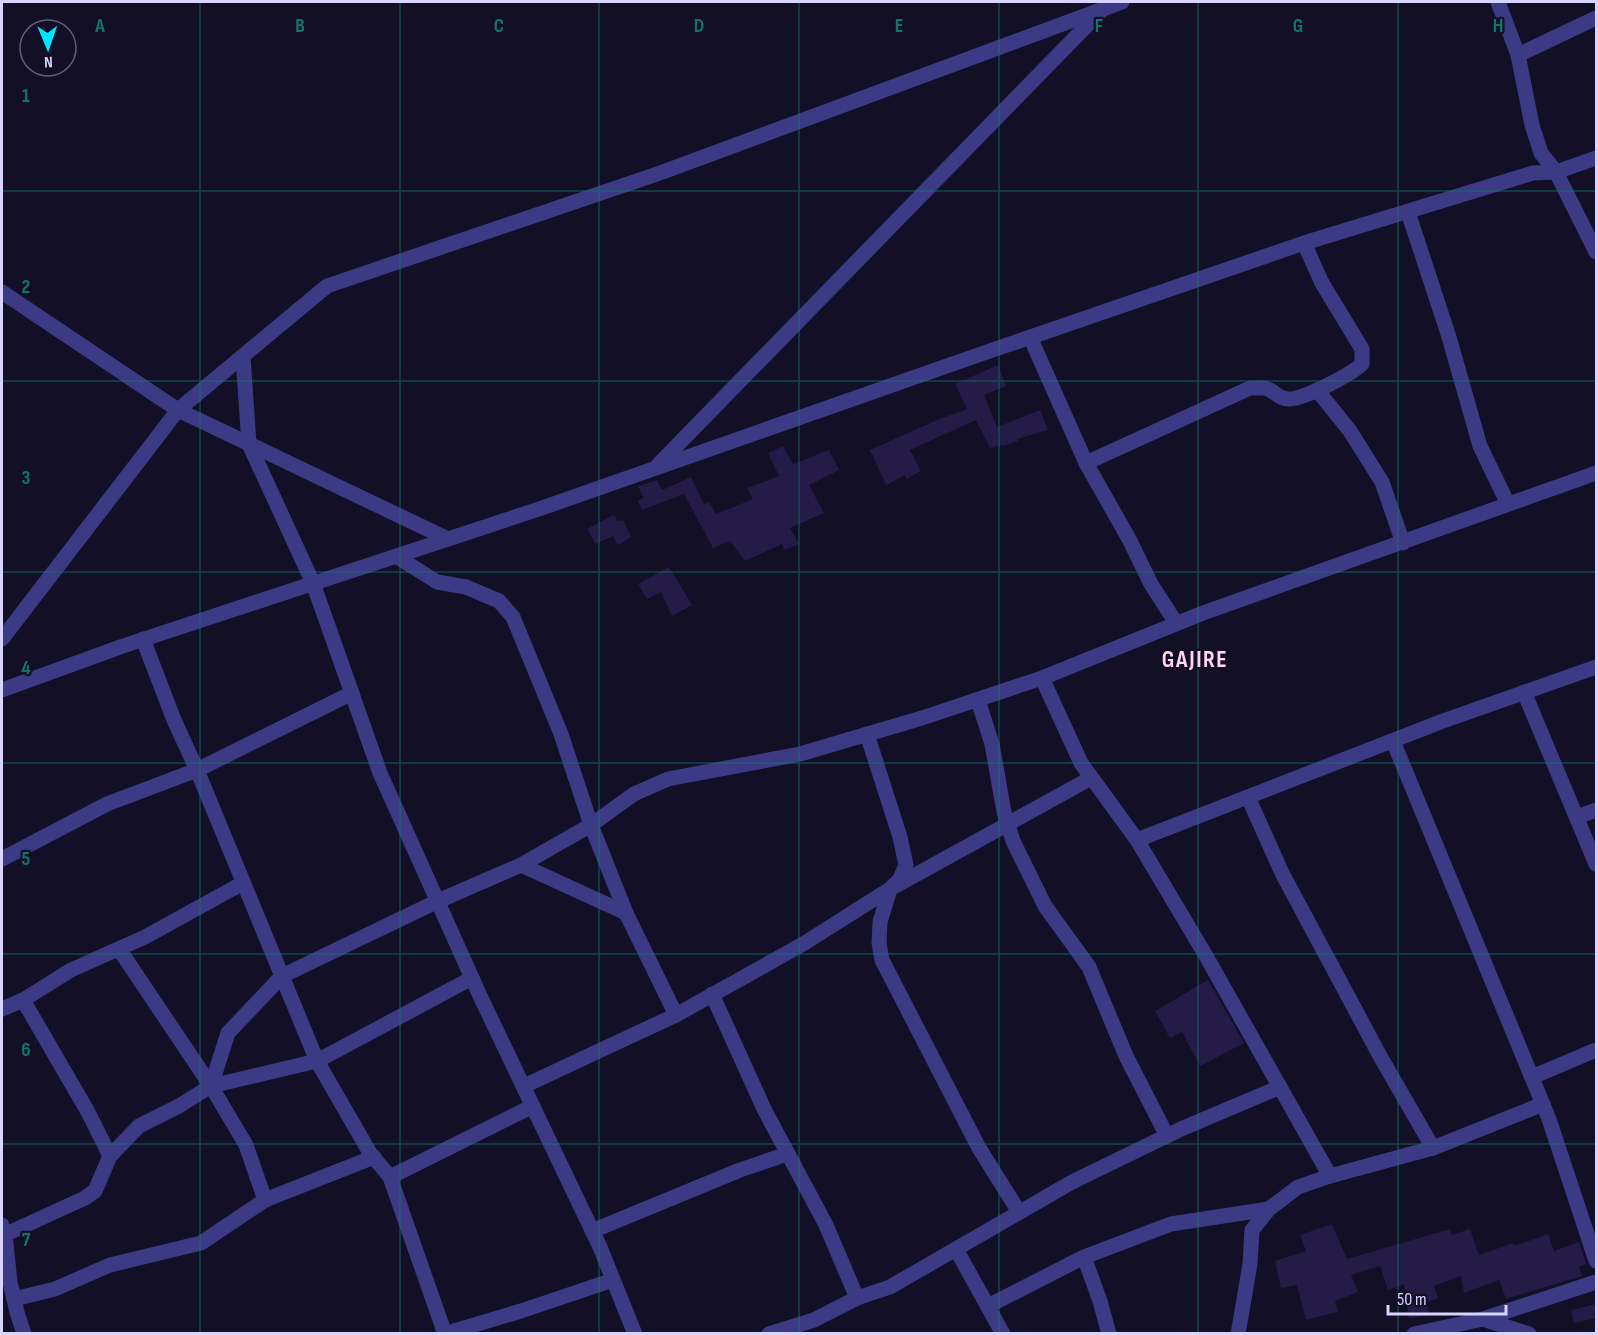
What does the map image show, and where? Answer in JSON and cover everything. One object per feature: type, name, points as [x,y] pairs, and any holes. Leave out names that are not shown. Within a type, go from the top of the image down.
[{"type":"street","points":[[2,639],[178,410],[327,286],[660,173],[1107,5],[1122,2]]},
{"type":"street","points":[[1498,2],[1518,55],[1532,125],[1541,153],[1556,172],[1596,252]]},
{"type":"street","points":[[655,468],[1107,5]]},
{"type":"street","points":[[1518,55],[1596,18]]},
{"type":"street","points":[[2,690],[142,639],[448,539],[1304,243],[1533,173],[1556,172],[1596,158]]},
{"type":"street","points":[[1408,212],[1449,337],[1480,446],[1508,504]]},
{"type":"street","points":[[1086,463],[1250,388],[1267,388],[1279,398],[1290,399],[1317,390],[1354,371],[1362,364],[1362,349],[1322,283],[1304,243]]},
{"type":"street","points":[[2,292],[178,410],[448,539]]},
{"type":"street","points":[[1030,338],[1086,463],[1129,539],[1151,584],[1176,623]]},
{"type":"street","points":[[243,357],[249,444],[314,583],[380,772],[472,978],[592,1231],[635,1334]]},
{"type":"street","points":[[1317,390],[1350,431],[1382,482],[1403,543]]},
{"type":"street","points":[[211,1086],[228,1033],[282,976],[438,901],[521,865],[591,825],[634,794],[668,779],[800,754],[922,718],[1042,678],[1176,623],[1596,473]]},
{"type":"street","points":[[396,556],[437,582],[466,587],[499,601],[513,617],[561,734],[591,825],[626,913],[676,1016]]},
{"type":"street","points":[[142,639],[317,1061],[374,1157],[390,1177],[445,1333],[521,1311],[613,1280]]},
{"type":"street","points":[[1137,840],[1393,741],[1596,667]]},
{"type":"street","points":[[1042,678],[1081,763],[1137,840],[1206,956],[1330,1176]]},
{"type":"street","points":[[1524,692],[1596,864]]},
{"type":"street","points":[[2,859],[107,804],[197,770],[352,693]]},
{"type":"street","points":[[978,699],[992,744],[1007,824],[1013,841],[1045,906],[1089,967],[1126,1056],[1167,1136]]},
{"type":"street","points":[[867,734],[900,837],[906,865],[900,879],[890,889],[879,922],[879,943],[886,971],[979,1148],[1019,1212]]},
{"type":"street","points":[[1393,741],[1543,1104],[1596,1261]]},
{"type":"street","points":[[524,1086],[676,1016],[803,944],[890,889],[1092,778]]},
{"type":"street","points":[[1248,797],[1282,873],[1380,1056],[1433,1148]]},
{"type":"street","points":[[1577,818],[1596,810]]},
{"type":"street","points":[[521,865],[626,913]]},
{"type":"street","points":[[2,1009],[23,1000],[71,970],[145,937],[243,883]]},
{"type":"street","points":[[119,949],[211,1086],[246,1145],[265,1200]]},
{"type":"street","points":[[24,1334],[14,1299],[3,1232],[86,1198],[95,1191],[110,1156],[139,1126],[179,1106],[211,1086],[317,1061],[472,978]]},
{"type":"street","points":[[712,994],[764,1109],[826,1225],[857,1298]]},
{"type":"street","points":[[23,1000],[88,1112],[110,1156]]},
{"type":"street","points":[[1532,1077],[1596,1050]]},
{"type":"street","points":[[769,1334],[817,1327],[857,1298],[890,1287],[1072,1182],[1167,1136],[1280,1087]]},
{"type":"street","points":[[1238,1334],[1250,1264],[1252,1230],[1269,1209],[1298,1187],[1433,1148],[1543,1104]]},
{"type":"street","points":[[390,1177],[533,1106]]},
{"type":"street","points":[[592,1231],[740,1170],[787,1154]]},
{"type":"street","points":[[14,1299],[55,1289],[110,1264],[201,1244],[265,1200],[374,1157]]},
{"type":"street","points":[[988,1306],[1084,1257],[1172,1224],[1269,1209]]},
{"type":"street","points":[[956,1249],[1003,1334]]},
{"type":"street","points":[[1084,1257],[1109,1334]]},
{"type":"street","points":[[1414,1334],[1483,1319],[1596,1282]]},
{"type":"street","points":[[1483,1319],[1529,1334]]},
{"type":"building","points":[[998,365],[1006,386],[984,395],[997,427],[1040,410],[1048,430],[1017,439],[1018,441],[1003,446],[990,448],[976,420],[910,450],[921,471],[906,479],[905,475],[886,485],[870,450],[967,409],[955,384]]},
{"type":"building","points":[[783,446],[793,464],[829,450],[839,470],[809,485],[824,513],[790,528],[799,544],[785,550],[782,544],[745,561],[730,541],[713,548],[684,494],[642,510],[638,501],[644,498],[638,486],[657,480],[662,490],[691,477],[704,504],[709,502],[716,514],[753,499],[747,488],[779,476],[768,453]]},
{"type":"building","points":[[614,515],[618,521],[623,520],[631,537],[618,545],[613,536],[596,544],[587,529]]},
{"type":"building","points":[[669,567],[692,605],[672,616],[661,592],[647,599],[638,584]]},
{"type":"building","points":[[1208,980],[1244,1043],[1200,1066],[1182,1032],[1170,1038],[1155,1011]]},
{"type":"building","points":[[1332,1224],[1347,1259],[1450,1229],[1452,1235],[1470,1229],[1479,1255],[1548,1234],[1554,1251],[1579,1242],[1586,1264],[1579,1267],[1582,1276],[1506,1299],[1499,1280],[1464,1293],[1461,1276],[1434,1286],[1438,1298],[1427,1302],[1429,1315],[1409,1318],[1404,1284],[1388,1290],[1380,1266],[1351,1275],[1358,1292],[1335,1301],[1338,1312],[1306,1320],[1297,1285],[1281,1288],[1275,1261],[1306,1251],[1300,1235]]},
{"type":"building","points":[[1596,1304],[1596,1318],[1574,1323],[1571,1310]]},
{"type":"district","name":"GAJIRE","points":[[1195,659]]}]
